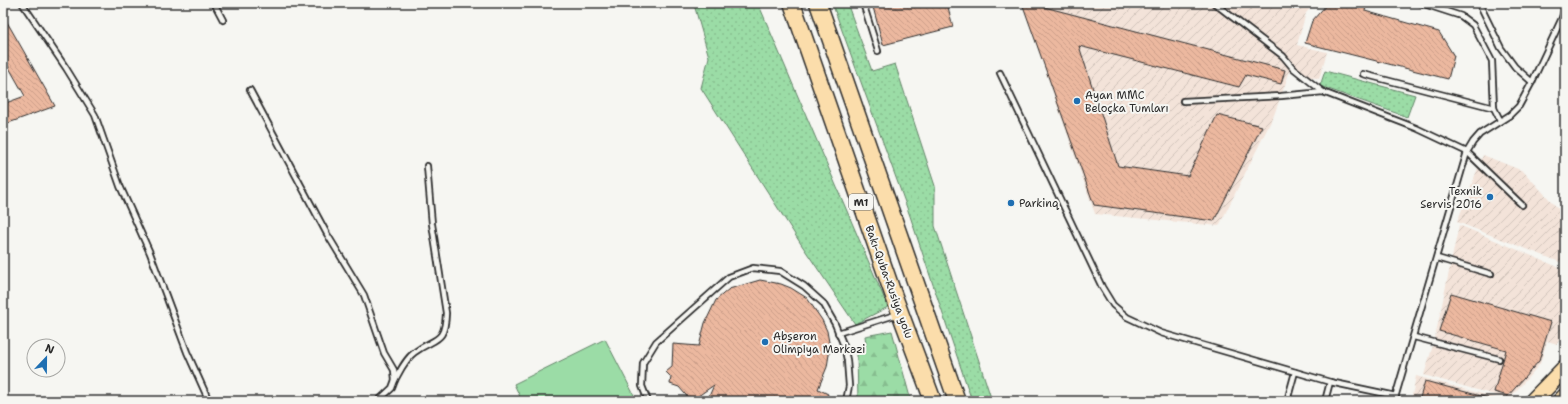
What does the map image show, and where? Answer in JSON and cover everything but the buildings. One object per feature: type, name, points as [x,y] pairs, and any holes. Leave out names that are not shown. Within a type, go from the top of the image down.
[{"type":"highway","name":"Bakı-Quba-Rusiya yolu","points":[[792,3],[900,314],[933,401]]},
{"type":"highway","name":"M1","points":[[818,3],[957,401]]},
{"type":"highway","points":[[1532,401],[1565,368]]},
{"type":"highway","points":[[1561,401],[1565,397]]},
{"type":"lane","points":[[22,3],[66,68],[95,115],[120,186],[150,253],[187,352],[209,401]]},
{"type":"lane","points":[[214,3],[223,20]]},
{"type":"lane","points":[[863,3],[878,51]]},
{"type":"lane","points":[[1214,3],[1283,56],[1293,68],[1323,92],[1416,128],[1467,152],[1522,205]]},
{"type":"lane","points":[[1421,3],[1462,16],[1473,25],[1492,61],[1494,108],[1500,120]]},
{"type":"lane","points":[[1479,3],[1504,53],[1515,67],[1532,82]]},
{"type":"lane","points":[[1394,401],[1467,152],[1480,134],[1510,115],[1519,106],[1532,82],[1562,18],[1565,8]]},
{"type":"lane","points":[[1000,73],[1102,287],[1113,305],[1127,317],[1161,333],[1330,382],[1396,396]]},
{"type":"lane","points":[[1363,74],[1494,108]]},
{"type":"lane","points":[[250,90],[327,234],[364,295],[384,353],[394,370],[395,380]]},
{"type":"lane","points":[[1183,101],[1280,96],[1323,92]]},
{"type":"lane","points":[[378,401],[392,388],[395,380],[414,352],[440,338],[446,326],[446,313],[432,224],[427,166]]},
{"type":"lane","points":[[1437,258],[1491,274]]},
{"type":"lane","points":[[648,401],[642,386],[643,363],[656,342],[729,277],[753,268],[780,271],[804,286],[823,303],[844,346],[850,374],[846,401]]},
{"type":"lane","points":[[838,333],[900,314]]},
{"type":"lane","points":[[1414,337],[1499,359]]},
{"type":"lane","points":[[1287,401],[1295,372]]},
{"type":"lane","points":[[1325,401],[1330,382]]},
{"type":"shaded area","points":[[1022,3],[1315,3],[1306,13],[1297,45],[1327,52],[1319,79],[1290,71],[1274,115],[1219,226],[1095,214]]},
{"type":"shaded area","points":[[1483,155],[1523,171],[1565,216],[1565,264],[1457,222]]},
{"type":"shaded area","points":[[1459,225],[1565,270],[1565,331],[1557,344],[1547,341],[1540,364],[1509,399],[1424,375],[1434,342]]},
{"type":"shaded area","points":[[1416,376],[1508,401],[1411,401]]},
{"type":"green space","points":[[691,3],[758,3],[888,307],[855,324],[801,244],[701,88],[709,57],[695,8]]},
{"type":"green space","points":[[832,3],[847,3],[872,71],[895,64],[935,186],[935,226],[992,401],[972,401],[910,216]]},
{"type":"green space","points":[[1325,71],[1415,95],[1407,117],[1320,86]]},
{"type":"green space","points":[[892,331],[911,401],[858,401],[857,353],[866,344],[865,336]]},
{"type":"green space","points":[[605,339],[637,401],[522,401],[514,384]]},
{"type":"place","name":"Ayan MMC Beloçka Tumları","points":[[1077,101]]},
{"type":"place","name":"Texnik Servis 2016","points":[[1490,197]]},
{"type":"place","name":"Parkinq","points":[[1011,203]]},
{"type":"place","name":"Abşeron Olimpiya Mərkəzi","points":[[765,342]]}]
